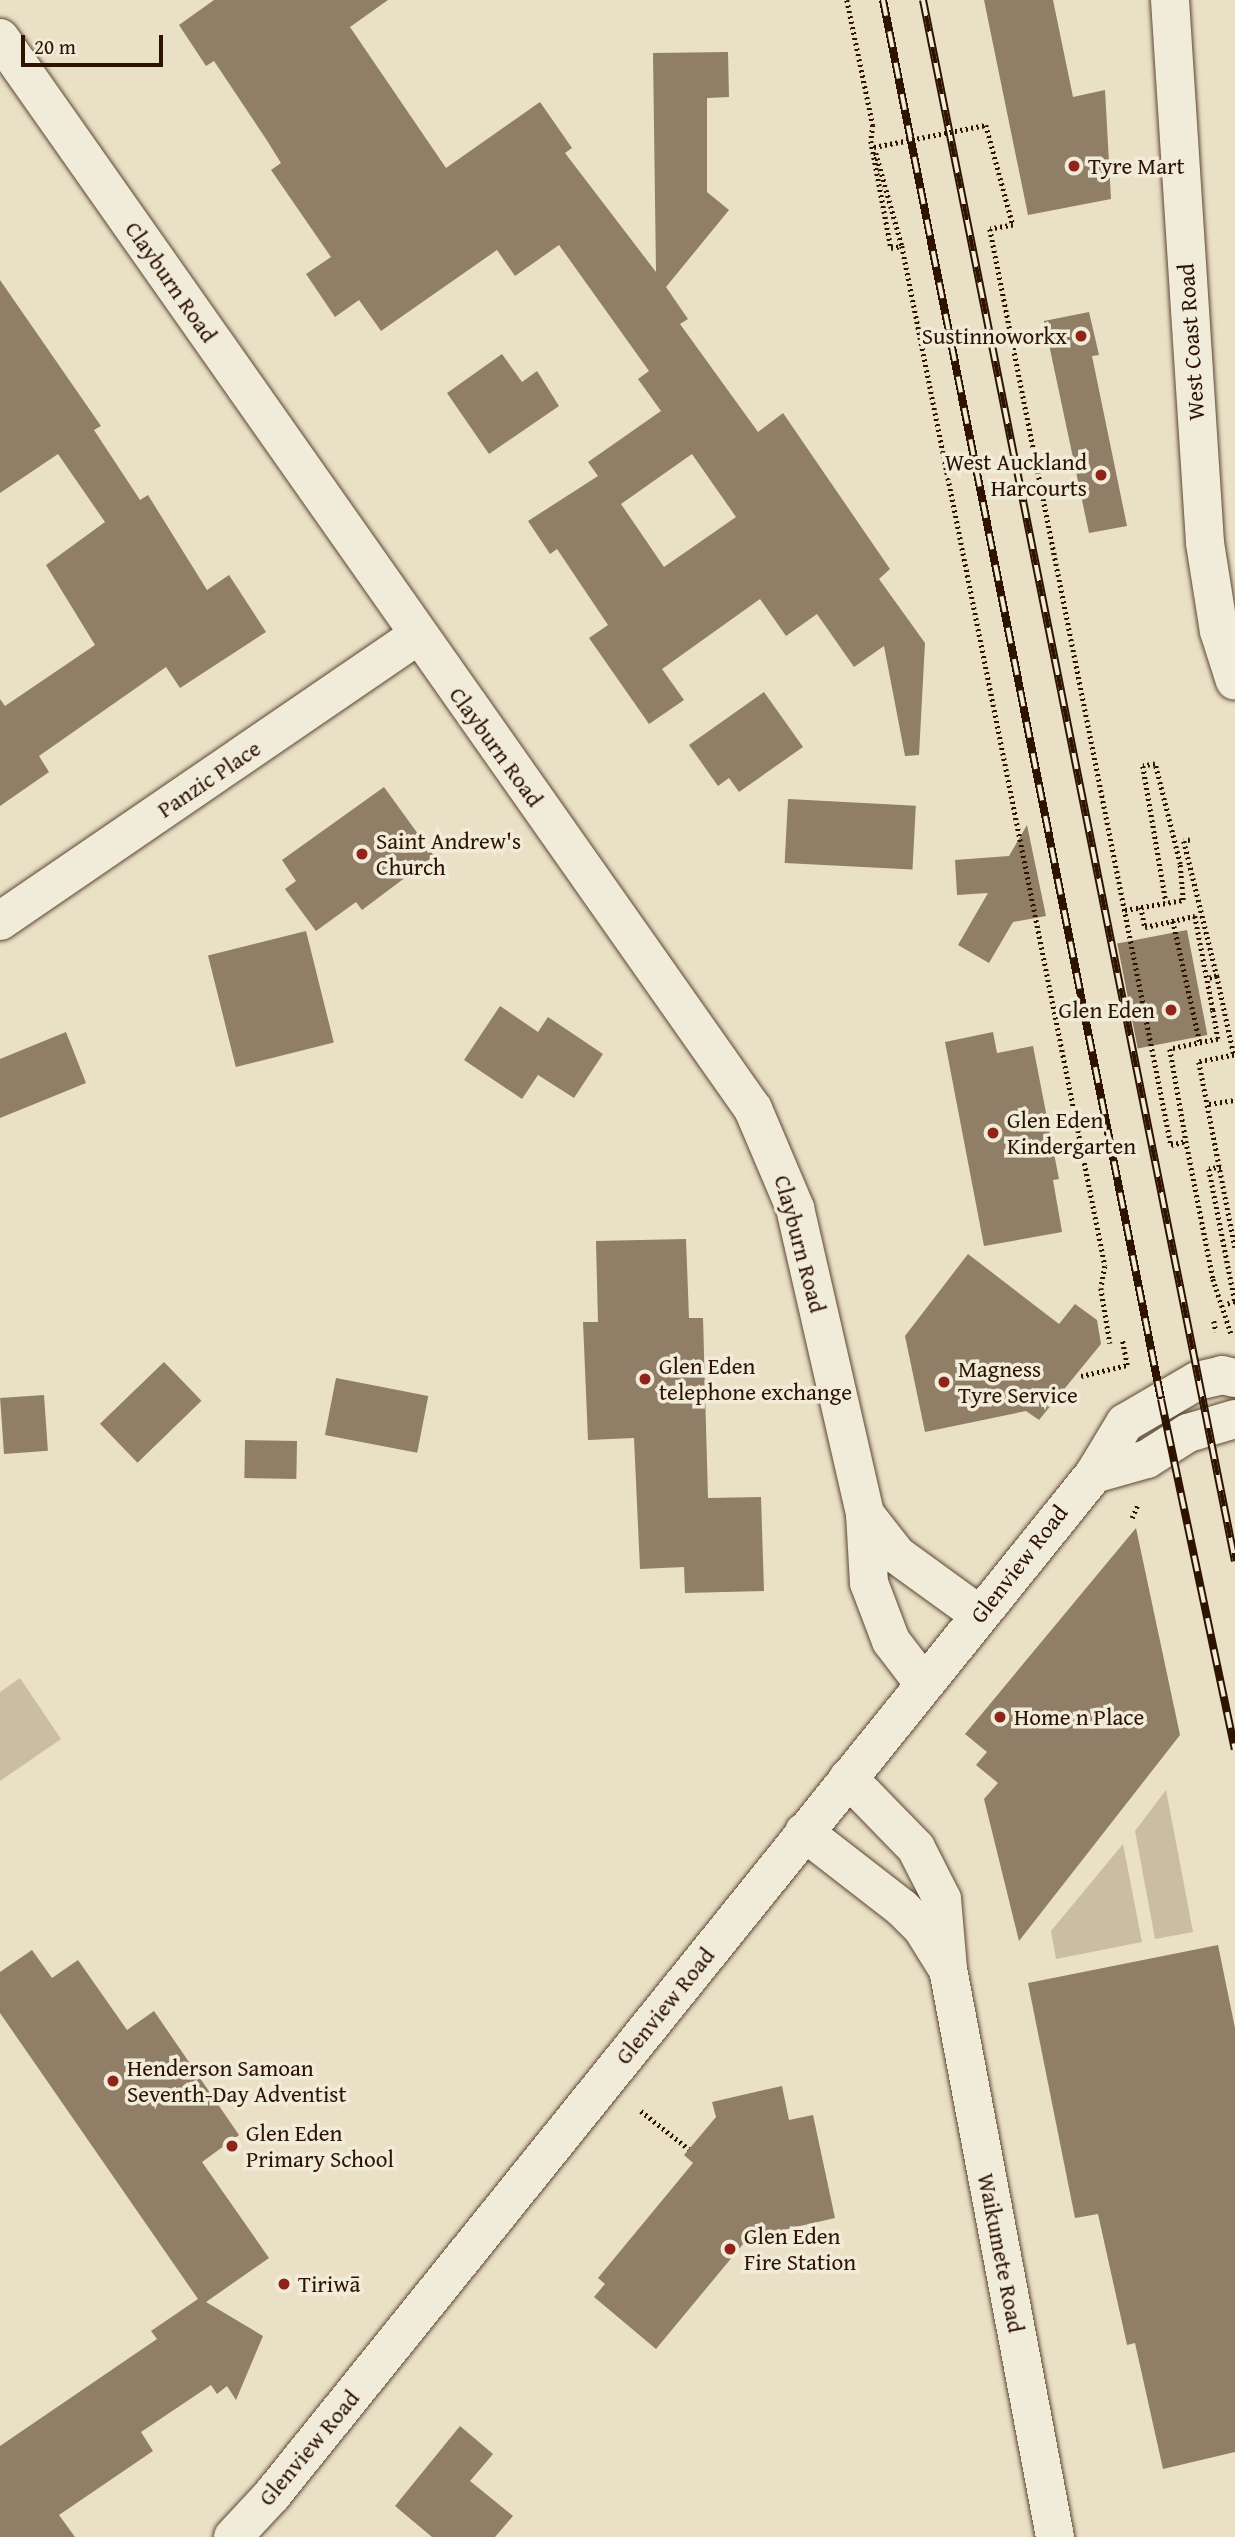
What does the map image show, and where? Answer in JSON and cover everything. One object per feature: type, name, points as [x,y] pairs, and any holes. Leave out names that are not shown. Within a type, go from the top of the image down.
[{"type":"street","name":"West Coast Road","points":[[1170,0],[1200,487],[1235,681]]},
{"type":"street","name":"Clayburn Road","points":[[0,38],[417,636],[714,1050],[768,1137],[795,1208],[865,1514],[866,1562],[880,1619],[924,1684]]},
{"type":"street","name":"Panzic Place","points":[[0,920],[417,636]]},
{"type":"street","name":"Glenview Road","points":[[233,2537],[280,2484],[1094,1474],[1125,1423],[1197,1381],[1222,1375],[1235,1378]]},
{"type":"street","points":[[1094,1474],[1147,1459],[1188,1433],[1235,1419]]},
{"type":"street","name":"Clayburn Road","points":[[865,1514],[897,1555],[980,1615]]},
{"type":"street","name":"Waikumete Road","points":[[848,1778],[901,1830],[931,1873],[942,1899],[948,1969],[1055,2537]]},
{"type":"street","name":"Waikumete Road","points":[[804,1832],[902,1908],[922,1928],[948,1969]]},
{"type":"path","points":[[847,0],[873,125],[871,141],[891,248],[902,246]]},
{"type":"path","points":[[1110,1343],[1101,1288],[1105,1266],[902,246],[874,147],[986,125],[1013,225],[990,229],[1171,1145],[1186,1141]]},
{"type":"path","points":[[1125,911],[1183,900],[1180,864],[1172,845],[1155,764],[1143,766],[1166,902]]},
{"type":"path","points":[[1172,845],[1187,841],[1234,1055],[1199,1062],[1235,1248]]},
{"type":"path","points":[[1141,907],[1146,927],[1195,916],[1218,1039],[1170,1049],[1213,1279],[1228,1318]]},
{"type":"path","points":[[1173,920],[1200,1042]]},
{"type":"path","points":[[1207,979],[1217,976]]},
{"type":"path","points":[[1209,1104],[1235,1100]]},
{"type":"path","points":[[1221,1167],[1209,1169],[1235,1302],[1224,1305]]},
{"type":"path","points":[[1081,1376],[1127,1366],[1122,1340]]},
{"type":"path","points":[[641,2110],[689,2148]]},
{"type":"shaded area","points":[[20,1678],[61,1739],[0,1781],[0,1692]]},
{"type":"shaded area","points":[[1166,1790],[1193,1932],[1155,1939],[1135,1831]]},
{"type":"shaded area","points":[[1123,1844],[1142,1942],[1056,1959],[1051,1931]]},
{"type":"building","points":[[214,0],[388,0],[350,27],[446,168],[540,102],[572,148],[565,153],[656,272],[653,53],[728,52],[729,97],[707,98],[707,192],[729,210],[666,287],[688,319],[680,324],[758,432],[783,413],[890,569],[879,579],[925,643],[919,755],[905,756],[884,646],[854,667],[817,614],[786,636],[760,599],[662,669],[684,700],[649,724],[589,638],[608,625],[557,549],[550,554],[528,521],[598,476],[588,462],[661,411],[638,379],[649,371],[559,245],[515,276],[497,250],[381,331],[359,300],[335,317],[306,274],[331,257],[271,170],[281,163],[214,61],[206,66],[179,25]],"holes":[[[692,454],[736,517],[664,567],[621,504]]]},
{"type":"building","points":[[984,0],[1053,0],[1073,97],[1105,90],[1111,199],[1028,215]]},
{"type":"building","points":[[0,280],[101,426],[94,430],[140,500],[148,495],[207,590],[229,575],[266,632],[180,688],[166,667],[39,756],[49,772],[0,806],[0,699],[5,706],[95,645],[46,565],[105,522],[58,454],[0,493]]},
{"type":"building","points":[[1089,312],[1099,355],[1092,356],[1127,526],[1089,533],[1044,321]]},
{"type":"building","points":[[502,354],[522,382],[537,371],[559,406],[489,454],[447,393]]},
{"type":"building","points":[[764,692],[803,747],[739,792],[729,778],[718,786],[689,745]]},
{"type":"building","name":"Saint Andrew's Church","points":[[384,787],[434,856],[362,910],[356,902],[316,931],[285,889],[296,881],[282,860]]},
{"type":"building","points":[[788,799],[916,806],[912,870],[785,863]]},
{"type":"building","points":[[1027,825],[1046,916],[1013,922],[989,963],[958,945],[988,893],[957,895],[955,860],[1009,856]]},
{"type":"building","points":[[1187,930],[1207,1035],[1138,1049],[1117,944]]},
{"type":"building","points":[[306,931],[334,1043],[236,1067],[208,955]]},
{"type":"building","points":[[500,1006],[538,1032],[548,1017],[603,1054],[574,1098],[538,1075],[522,1099],[464,1060]]},
{"type":"building","points":[[66,1032],[86,1083],[0,1118],[0,1059]]},
{"type":"building","points":[[993,1032],[997,1053],[1033,1046],[1059,1179],[1053,1180],[1062,1232],[984,1246],[945,1042]]},
{"type":"building","points":[[686,1239],[689,1318],[703,1318],[708,1498],[761,1497],[764,1591],[685,1593],[684,1567],[640,1569],[634,1438],[588,1440],[583,1322],[598,1322],[596,1241]]},
{"type":"building","points":[[968,1254],[1059,1324],[1075,1304],[1097,1320],[1101,1344],[1039,1420],[1026,1411],[925,1432],[905,1336]]},
{"type":"building","points":[[164,1362],[202,1401],[137,1463],[100,1424]]},
{"type":"building","points":[[336,1378],[428,1396],[417,1453],[325,1435]]},
{"type":"building","points":[[44,1395],[48,1451],[4,1454],[0,1398]]},
{"type":"building","points":[[245,1440],[297,1441],[296,1479],[244,1478]]},
{"type":"building","points":[[1136,1528],[1180,1735],[1019,1941],[984,1799],[998,1783],[976,1765],[987,1752],[965,1734]]},
{"type":"building","points":[[1218,1945],[1235,2028],[1235,2452],[1163,2469],[1135,2343],[1127,2345],[1098,2214],[1075,2218],[1028,1983]]},
{"type":"building","points":[[32,1950],[52,1978],[78,1960],[127,2030],[154,2011],[239,2135],[202,2162],[269,2258],[206,2302],[263,2336],[236,2400],[227,2386],[217,2394],[211,2385],[141,2432],[153,2451],[59,2515],[75,2537],[0,2537],[0,2446],[157,2339],[151,2331],[198,2299],[0,2013],[0,1972]]},
{"type":"building","points":[[782,2086],[789,2120],[813,2115],[835,2218],[748,2238],[656,2349],[594,2297],[605,2284],[598,2278],[693,2163],[684,2155],[716,2117],[712,2102]]},
{"type":"building","points":[[460,2426],[493,2454],[470,2481],[513,2516],[495,2537],[432,2537],[395,2506]]},
{"type":"railway","points":[[883,0],[1161,1399],[1235,1749]]},
{"type":"railway","points":[[923,0],[1235,1561]]},
{"type":"place","name":"Tyre Mart","points":[[1074,166]]},
{"type":"place","name":"Sustinnoworkx","points":[[1081,336]]},
{"type":"place","name":"West Auckland Harcourts","points":[[1101,475]]},
{"type":"place","name":"Saint Andrew's Church","points":[[362,854]]},
{"type":"place","name":"Glen Eden","points":[[1171,1010]]},
{"type":"place","name":"Glen Eden Kindergarten","points":[[993,1133]]},
{"type":"place","name":"Glen Eden telephone exchange","points":[[645,1379]]},
{"type":"place","name":"Magness Tyre Service","points":[[944,1382]]},
{"type":"place","name":"Home n Place","points":[[1000,1717]]},
{"type":"place","name":"Henderson Samoan Seventh-Day Adventist","points":[[113,2081]]},
{"type":"place","name":"Glen Eden Primary School","points":[[232,2146]]},
{"type":"place","name":"Glen Eden Fire Station","points":[[730,2249]]},
{"type":"place","name":"Tiriwā","points":[[284,2284]]}]
